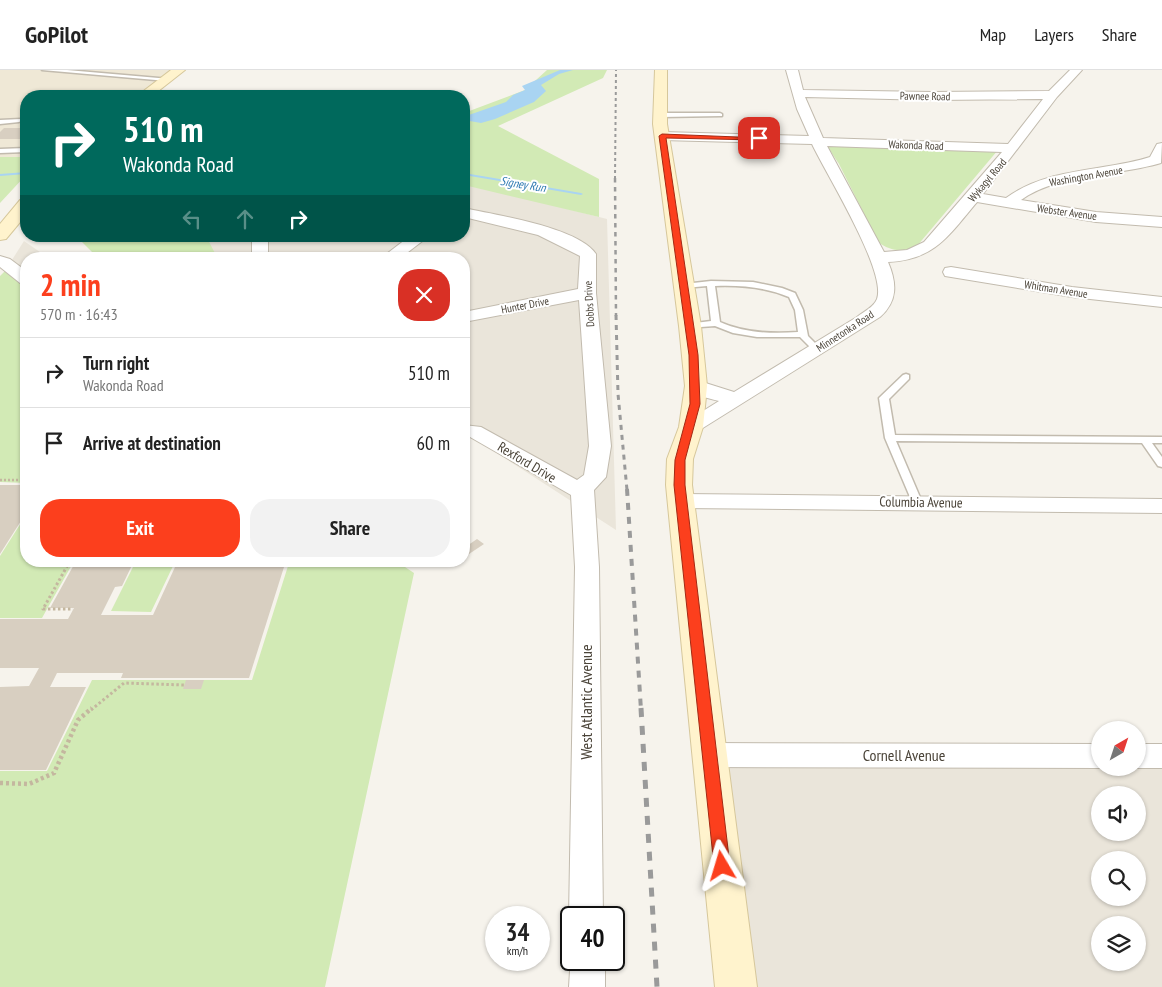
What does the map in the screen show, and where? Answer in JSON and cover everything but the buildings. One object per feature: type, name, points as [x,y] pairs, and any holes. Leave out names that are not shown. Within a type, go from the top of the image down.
[{"type":"street","points":[[152,90],[179,70]]},
{"type":"street","points":[[661,70],[660,115],[662,136],[690,326],[696,386],[691,427],[680,460],[681,500],[708,755],[736,987]]},
{"type":"street","name":"Minnetonka Road","points":[[691,427],[863,321],[879,309],[886,299],[886,281],[877,257],[818,141],[798,93],[792,70]]},
{"type":"street","name":"Wykagyl Road","points":[[877,257],[896,257],[921,251],[947,228],[1013,148],[1052,95],[1073,76],[1076,70]]},
{"type":"street","name":"Pawnee Road","points":[[798,93],[932,96],[1052,95]]},
{"type":"street","name":"Wakonda Road","points":[[662,136],[1013,148]]},
{"type":"street","name":"Washington Avenue","points":[[1007,204],[1017,194],[1033,187],[1072,177],[1141,166],[1156,160],[1161,152]]},
{"type":"street","name":"Webster Avenue","points":[[972,197],[1096,217],[1162,222]]},
{"type":"street","points":[[0,235],[20,211]]},
{"type":"street","name":"Dobbs Drive","points":[[470,214],[534,228],[578,247],[588,254],[586,293],[600,446],[596,477],[586,484]]},
{"type":"street","points":[[398,252],[412,242]]},
{"type":"street","points":[[0,262],[4,262],[20,274]]},
{"type":"street","name":"Whitman Avenue","points":[[952,272],[1072,292],[1162,302]]},
{"type":"street","name":"Hunter Drive","points":[[470,316],[586,293]]},
{"type":"street","points":[[696,386],[711,393],[736,398]]},
{"type":"street","name":"Rexford Drive","points":[[470,431],[474,431],[567,486],[576,489],[586,484]]},
{"type":"street","name":"West Atlantic Avenue","points":[[586,484],[586,906]]},
{"type":"street","name":"Columbia Avenue","points":[[681,500],[1162,506]]},
{"type":"street","name":"Cornell Avenue","points":[[708,755],[1091,756]]},
{"type":"street","points":[[1146,756],[1162,756]]},
{"type":"street","points":[[587,971],[587,987]]},
{"type":"lane","points":[[45,70],[167,79]]},
{"type":"lane","points":[[660,115],[720,115]]},
{"type":"lane","points":[[0,122],[20,120]]},
{"type":"lane","points":[[0,144],[20,144]]},
{"type":"lane","points":[[0,151],[20,150]]},
{"type":"lane","points":[[684,286],[712,283],[768,287],[792,295],[799,309],[801,334],[805,340],[818,350]]},
{"type":"lane","points":[[712,283],[716,323]]},
{"type":"lane","points":[[690,326],[716,323],[726,328],[764,335],[801,334]]},
{"type":"lane","points":[[906,377],[884,398],[890,438],[917,502]]},
{"type":"lane","points":[[890,438],[1162,440]]},
{"type":"lane","points":[[1145,440],[1162,464]]},
{"type":"path","points":[[0,480],[20,480]]},
{"type":"path","points":[[67,567],[43,609],[73,609]]},
{"type":"path","points":[[0,783],[29,784],[54,773],[78,720],[124,683],[184,685]]},
{"type":"shaded area","points":[[0,70],[179,70],[152,90],[20,90],[20,157],[0,157]]},
{"type":"shaded area","points":[[470,185],[607,219],[616,530],[470,436],[470,252],[204,252],[199,242],[470,242]]},
{"type":"shaded area","points":[[23,242],[40,252],[20,252],[20,283],[5,271]]},
{"type":"shaded area","points":[[708,755],[1091,768],[1091,776],[1146,776],[1146,756],[1162,756],[1162,987],[736,987]]},
{"type":"green space","points":[[547,70],[607,70],[603,78],[498,126],[599,179],[599,217],[470,186],[470,111],[525,90]]},
{"type":"green space","points":[[827,146],[998,150],[917,246],[907,250],[897,250],[878,242],[839,164]]},
{"type":"green space","points":[[0,157],[20,157],[20,181],[0,203]]},
{"type":"green space","points":[[82,242],[209,242],[214,252],[92,252]]},
{"type":"green space","points":[[5,271],[20,283],[20,483],[0,482],[0,276]]},
{"type":"green space","points":[[20,524],[20,567],[71,567],[42,618],[0,618],[0,556]]},
{"type":"green space","points":[[133,567],[173,567],[151,612],[111,611]]},
{"type":"green space","points":[[288,567],[405,567],[414,573],[325,987],[0,987],[0,771],[47,771],[92,680],[252,680]]},
{"type":"water","points":[[560,70],[573,70],[559,74],[541,85],[546,91],[534,102],[495,119],[481,123],[470,121],[470,115],[506,102],[513,95],[525,90],[522,86]]},
{"type":"waterway","name":"Signey Run","points":[[0,175],[20,173]]},
{"type":"waterway","name":"Signey Run","points":[[470,175],[581,194]]},
{"type":"railway","points":[[615,179],[616,70]]},
{"type":"railway","points":[[615,179],[616,316]]},
{"type":"railway","points":[[616,315],[618,394],[627,490]]},
{"type":"railway","points":[[627,489],[641,710]]},
{"type":"railway","points":[[641,708],[657,987]]},
{"type":"route","points":[[722,866],[708,755],[680,485],[680,460],[691,427],[695,404],[694,355],[662,136],[759,138]]}]
